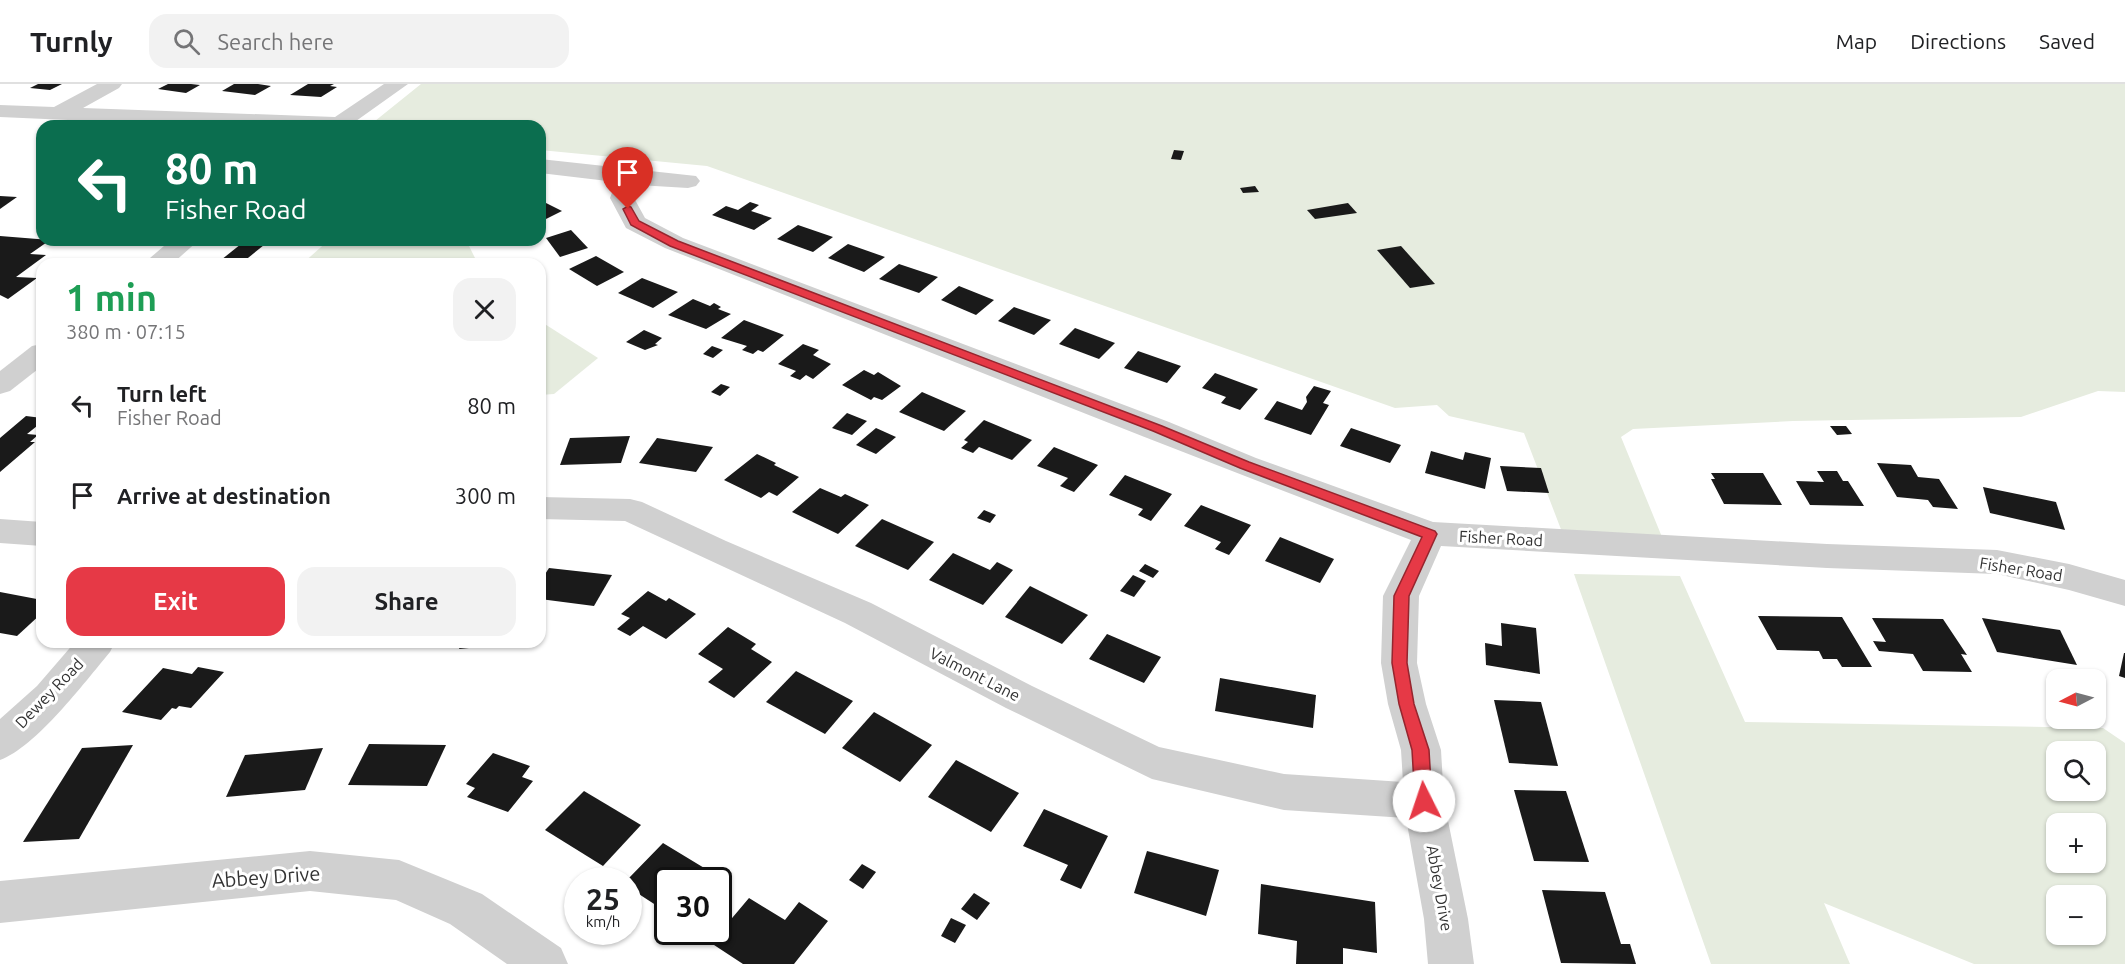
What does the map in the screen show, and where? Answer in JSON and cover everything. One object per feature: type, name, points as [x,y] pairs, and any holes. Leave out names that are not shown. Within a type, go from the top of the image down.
[{"type":"street","points":[[56,114],[112,84]]},
{"type":"street","points":[[344,120],[398,84]]},
{"type":"street","points":[[0,111],[209,120]]},
{"type":"street","points":[[546,168],[625,188],[688,181]]},
{"type":"street","name":"Fisher Road","points":[[625,188],[634,223],[674,243],[1158,429],[1245,465],[1430,534],[1827,556],[1997,562],[2069,577],[2125,593]]},
{"type":"street","points":[[164,258],[180,246]]},
{"type":"street","points":[[0,385],[36,357]]},
{"type":"street","name":"Valmont Lane","points":[[546,508],[630,510],[714,550],[858,613],[1019,697],[1152,762],[1284,792],[1424,801]]},
{"type":"street","points":[[0,531],[36,534]]},
{"type":"street","name":"Abbey Drive","points":[[1430,534],[1401,596],[1399,663],[1407,704],[1421,750],[1424,801],[1446,919],[1451,964]]},
{"type":"street","name":"Dewey Road","points":[[0,743],[50,697],[92,648]]},
{"type":"street","name":"Abbey Drive","points":[[0,902],[310,871],[399,880],[466,909],[527,959]]},
{"type":"shaded area","points":[[421,84],[2125,84],[2125,392],[2098,391],[2021,417],[1793,421],[1633,429],[1621,437],[1662,537],[1562,532],[1524,433],[1449,416],[1437,405],[1395,408],[707,166],[546,151],[546,120],[376,120]]},
{"type":"shaded area","points":[[322,246],[469,246],[475,258],[309,258]]},
{"type":"shaded area","points":[[546,325],[598,358],[554,394],[546,395]]},
{"type":"shaded area","points":[[1574,574],[1680,576],[1745,722],[2104,729],[2125,743],[2125,964],[1974,964],[1824,903],[1850,964],[1711,964]]},
{"type":"building","points":[[38,84],[62,84],[50,90],[30,88]]},
{"type":"building","points":[[168,84],[200,85],[186,93],[158,89]]},
{"type":"building","points":[[234,84],[271,86],[255,95],[222,91]]},
{"type":"building","points":[[308,84],[334,84],[330,86],[337,87],[321,97],[290,95]]},
{"type":"building","points":[[1174,150],[1184,151],[1181,160],[1171,159]]},
{"type":"building","points":[[1255,186],[1259,192],[1243,193],[1240,188]]},
{"type":"building","points":[[0,196],[17,197],[0,209]]},
{"type":"building","points":[[750,202],[759,205],[751,211],[772,218],[754,230],[712,215],[726,206],[738,210]]},
{"type":"building","points":[[546,203],[562,211],[546,219]]},
{"type":"building","points":[[1348,203],[1357,213],[1315,219],[1307,210]]},
{"type":"building","points":[[798,225],[833,237],[813,252],[777,239]]},
{"type":"building","points":[[571,230],[588,248],[560,257],[546,238]]},
{"type":"building","points":[[0,236],[36,239],[36,246],[41,246],[30,254],[46,255],[36,258],[36,262],[16,277],[36,279],[8,299],[0,295]]},
{"type":"building","points":[[848,244],[885,257],[864,272],[828,258]]},
{"type":"building","points":[[238,246],[263,246],[248,258],[224,258]]},
{"type":"building","points":[[1401,246],[1435,284],[1410,288],[1377,250]]},
{"type":"building","points":[[596,256],[624,272],[597,286],[569,269]]},
{"type":"building","points":[[899,264],[938,277],[919,293],[879,279]]},
{"type":"building","points":[[642,278],[678,292],[653,308],[618,293]]},
{"type":"building","points":[[959,286],[994,300],[976,315],[941,300]]},
{"type":"building","points":[[693,299],[710,306],[714,303],[721,307],[718,309],[731,314],[706,329],[668,315]]},
{"type":"building","points":[[1014,307],[1051,320],[1034,335],[998,321]]},
{"type":"building","points":[[744,320],[784,335],[763,352],[758,350],[753,354],[742,350],[747,346],[721,338]]},
{"type":"building","points":[[1075,328],[1115,343],[1099,359],[1059,344]]},
{"type":"building","points":[[644,330],[662,338],[655,344],[658,345],[645,350],[626,342]]},
{"type":"building","points":[[803,344],[819,350],[813,355],[831,364],[813,379],[806,375],[800,380],[790,376],[796,371],[778,364]]},
{"type":"building","points":[[712,346],[723,350],[713,358],[703,354]]},
{"type":"building","points":[[1138,351],[1181,366],[1167,383],[1124,368]]},
{"type":"building","points":[[864,370],[874,375],[878,372],[901,386],[882,400],[874,397],[871,400],[842,385]]},
{"type":"building","points":[[1215,373],[1258,389],[1240,410],[1221,403],[1226,397],[1202,388]]},
{"type":"building","points":[[721,384],[730,387],[720,396],[711,392]]},
{"type":"building","points":[[1314,386],[1331,391],[1323,403],[1329,405],[1311,435],[1264,419],[1277,401],[1302,410],[1307,402],[1306,397]]},
{"type":"building","points":[[922,392],[966,411],[944,431],[899,412]]},
{"type":"building","points":[[847,413],[867,421],[852,435],[832,428]]},
{"type":"building","points":[[26,416],[36,417],[36,427],[27,434],[36,435],[30,442],[35,442],[0,472],[0,438]]},
{"type":"building","points":[[984,420],[1032,440],[1012,460],[979,447],[973,453],[961,448],[968,442],[964,440]]},
{"type":"building","points":[[1830,426],[1846,426],[1852,434],[1837,435]]},
{"type":"building","points":[[876,428],[896,437],[876,454],[856,445]]},
{"type":"building","points":[[1351,428],[1401,445],[1390,463],[1340,446]]},
{"type":"building","points":[[630,436],[621,463],[560,465],[570,438]]},
{"type":"building","points":[[657,438],[713,447],[696,472],[639,463]]},
{"type":"building","points":[[1054,447],[1098,465],[1074,492],[1060,486],[1068,478],[1037,466]]},
{"type":"building","points":[[1431,451],[1463,460],[1465,452],[1491,458],[1485,489],[1425,473]]},
{"type":"building","points":[[757,454],[799,477],[777,496],[769,492],[761,498],[724,480]]},
{"type":"building","points":[[1877,463],[1911,465],[1918,477],[1939,479],[1958,509],[1933,507],[1928,500],[1897,497]]},
{"type":"building","points":[[1500,466],[1541,468],[1549,493],[1507,491]]},
{"type":"building","points":[[1817,471],[1837,471],[1843,481],[1848,481],[1864,506],[1810,505],[1796,481],[1824,482]]},
{"type":"building","points":[[1711,473],[1763,473],[1782,505],[1724,504],[1711,479],[1715,479]]},
{"type":"building","points":[[1125,475],[1172,494],[1151,521],[1138,515],[1143,509],[1109,495]]},
{"type":"building","points":[[1983,487],[2056,502],[2065,530],[1990,513]]},
{"type":"building","points":[[820,488],[841,497],[845,494],[869,505],[838,534],[792,512]]},
{"type":"building","points":[[1201,505],[1251,525],[1229,555],[1215,549],[1221,542],[1184,526]]},
{"type":"building","points":[[984,510],[996,515],[990,523],[977,518]]},
{"type":"building","points":[[882,519],[934,542],[908,570],[855,546]]},
{"type":"building","points":[[1280,537],[1334,559],[1320,583],[1265,561]]},
{"type":"building","points":[[953,553],[990,570],[997,562],[1013,570],[983,605],[929,580]]},
{"type":"building","points":[[1145,564],[1159,571],[1153,578],[1139,571]]},
{"type":"building","points":[[549,568],[612,575],[594,606],[546,600],[546,573]]},
{"type":"building","points":[[1133,575],[1146,581],[1134,597],[1120,591]]},
{"type":"building","points":[[1030,586],[1088,615],[1062,644],[1005,617]]},
{"type":"building","points":[[648,591],[666,601],[669,598],[696,614],[666,639],[643,626],[630,636],[617,629],[630,618],[621,614]]},
{"type":"building","points":[[0,592],[36,599],[36,619],[17,636],[0,633]]},
{"type":"building","points":[[1758,616],[1842,617],[1872,667],[1842,667],[1837,659],[1823,659],[1819,651],[1777,650]]},
{"type":"building","points":[[1872,618],[1943,619],[1967,655],[1961,654],[1972,672],[1923,671],[1913,654],[1879,651],[1873,641],[1886,642]]},
{"type":"building","points":[[1982,618],[2060,630],[2077,665],[1997,652]]},
{"type":"building","points":[[1501,623],[1536,628],[1540,674],[1486,665],[1485,643],[1502,646]]},
{"type":"building","points":[[728,627],[756,644],[751,649],[772,662],[734,698],[708,682],[723,669],[698,654]]},
{"type":"building","points":[[1107,634],[1161,657],[1144,683],[1089,659]]},
{"type":"building","points":[[2125,653],[2125,678],[2119,676]]},
{"type":"building","points":[[198,667],[224,672],[191,708],[179,706],[176,709],[172,708],[161,720],[122,712],[163,668],[192,674]]},
{"type":"building","points":[[796,671],[853,701],[825,734],[766,702]]},
{"type":"building","points":[[1220,678],[1316,695],[1313,728],[1215,711]]},
{"type":"building","points":[[1494,700],[1541,702],[1558,766],[1509,763]]},
{"type":"building","points":[[874,712],[932,745],[900,782],[842,748]]},
{"type":"building","points":[[369,744],[446,745],[427,786],[348,785]]},
{"type":"building","points":[[133,745],[79,839],[23,842],[82,748]]},
{"type":"building","points":[[323,748],[305,790],[226,797],[245,755]]},
{"type":"building","points":[[493,753],[530,766],[522,777],[533,781],[508,812],[467,797],[475,788],[466,784]]},
{"type":"building","points":[[956,760],[1019,793],[991,832],[928,797]]},
{"type":"building","points":[[1514,790],[1566,791],[1589,862],[1534,861]]},
{"type":"building","points":[[584,791],[641,825],[603,866],[545,830]]},
{"type":"building","points":[[1044,809],[1108,836],[1081,889],[1060,880],[1068,865],[1023,846]]},
{"type":"building","points":[[663,843],[703,867],[654,867],[654,904],[642,896],[642,867],[640,867]]},
{"type":"building","points":[[1147,851],[1219,870],[1206,916],[1134,893]]},
{"type":"building","points":[[862,864],[876,872],[863,889],[849,880]]},
{"type":"building","points":[[1261,884],[1375,902],[1377,953],[1343,948],[1343,964],[1296,964],[1297,941],[1258,934]]},
{"type":"building","points":[[1542,890],[1605,892],[1621,944],[1630,944],[1636,964],[1561,963]]},
{"type":"building","points":[[974,893],[990,903],[977,920],[961,909]]},
{"type":"building","points":[[749,898],[785,920],[799,902],[828,921],[794,964],[743,964],[714,945],[732,945],[732,918]]},
{"type":"building","points":[[951,918],[966,925],[955,943],[941,936]]},
{"type":"route","points":[[628,209],[634,223],[674,243],[1158,429],[1245,465],[1430,534],[1401,596],[1399,663],[1407,704],[1421,750],[1424,801]]}]
